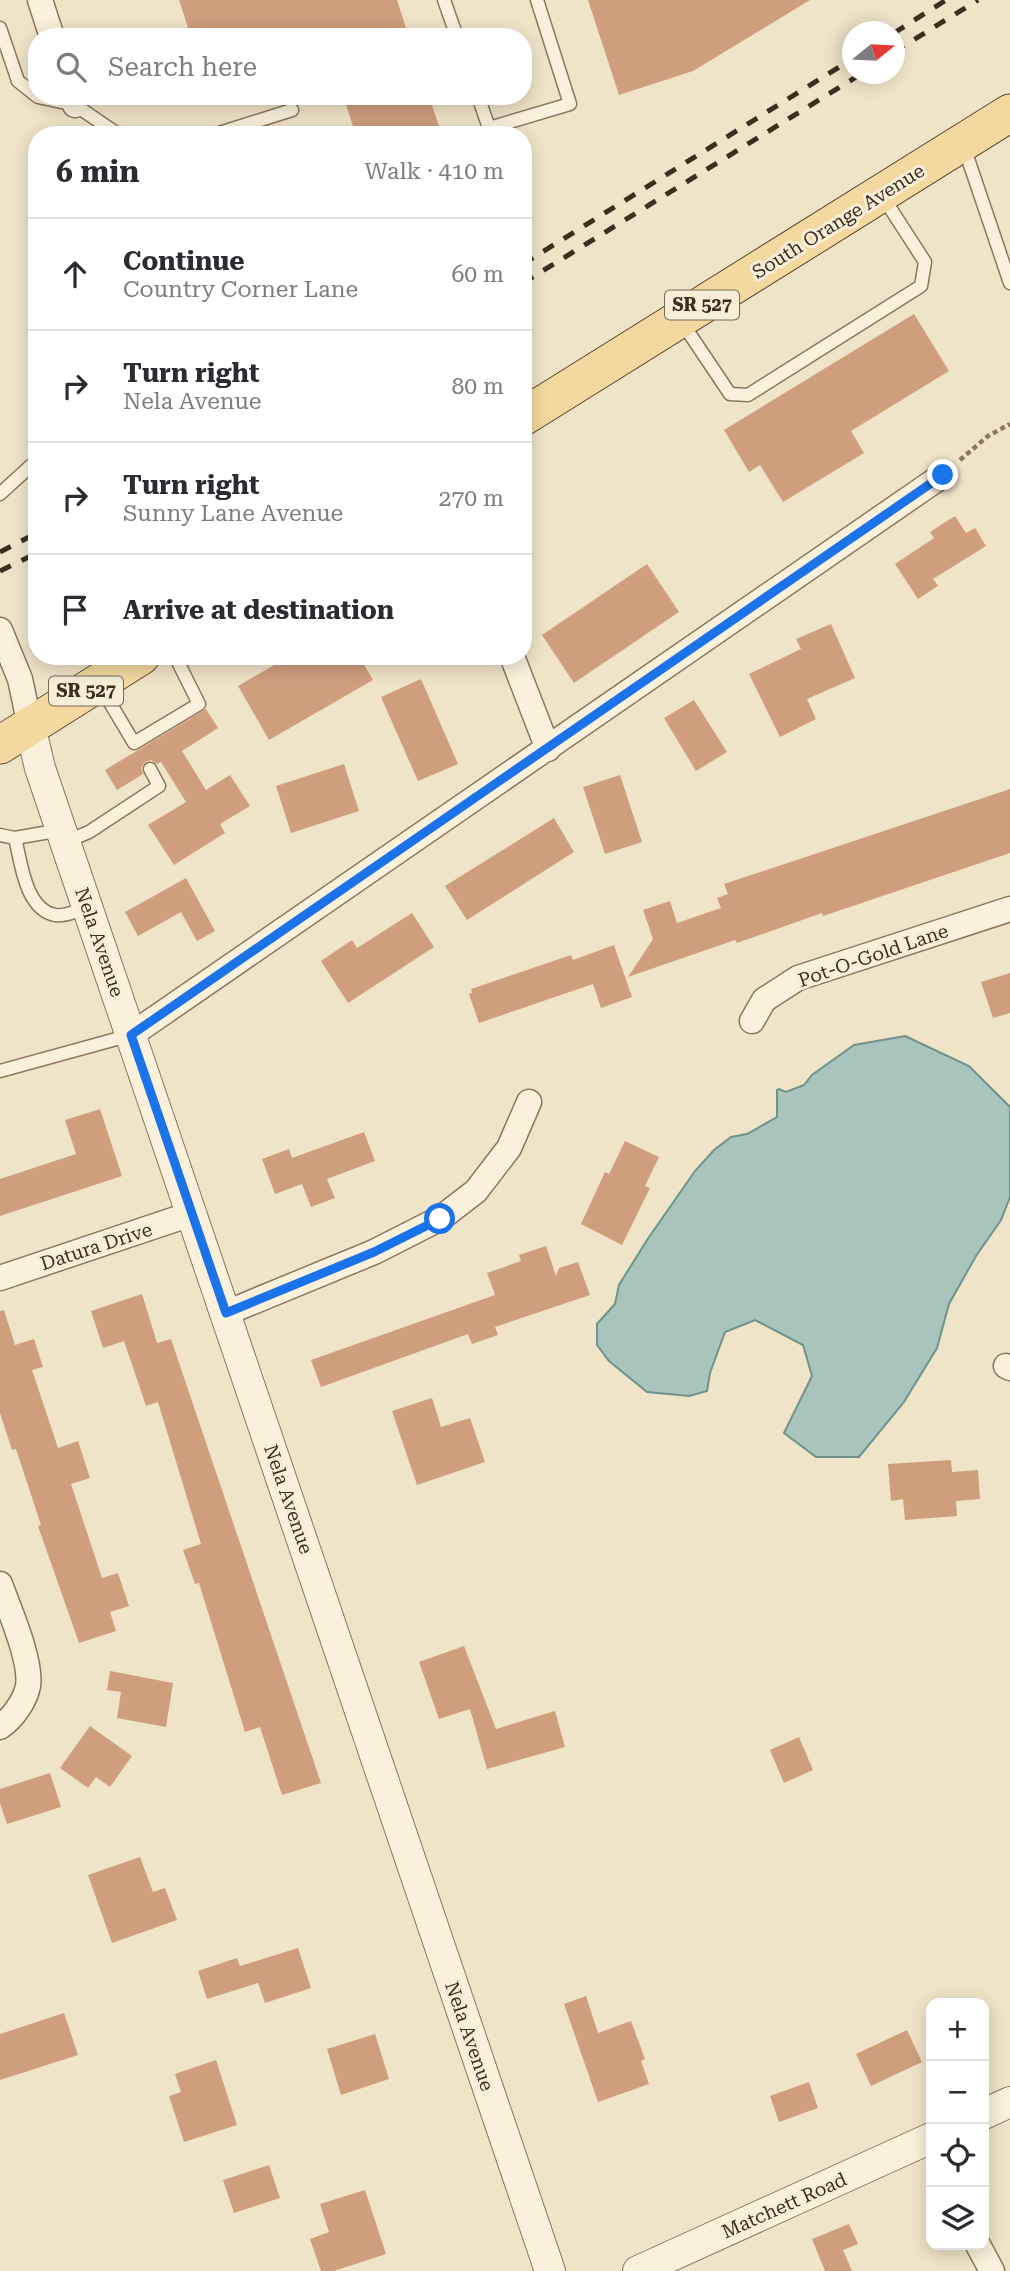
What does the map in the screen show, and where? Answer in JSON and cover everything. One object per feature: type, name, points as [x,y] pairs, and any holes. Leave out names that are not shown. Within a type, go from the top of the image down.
[{"type":"main road","name":"South Orange Avenue","points":[[532,411],[1010,113]]},
{"type":"main road","name":"SR 527","points":[[0,745],[127,665]]},
{"type":"street","points":[[40,0],[49,28]]},
{"type":"street","points":[[131,1035],[943,475]]},
{"type":"street","points":[[0,630],[20,679],[30,726]]},
{"type":"street","points":[[515,665],[548,749]]},
{"type":"street","name":"Nela Avenue","points":[[30,726],[40,768],[550,2271]]},
{"type":"street","name":"Pot-O-Gold Lane","points":[[752,1021],[764,1000],[798,978],[1010,909]]},
{"type":"street","points":[[226,1313],[374,1252],[440,1219],[476,1191],[509,1148],[529,1102]]},
{"type":"street","name":"Datura Drive","points":[[0,1278],[191,1214]]},
{"type":"street","points":[[0,1584],[24,1655],[28,1685],[19,1707],[0,1727]]},
{"type":"street","points":[[989,2112],[1010,2102]]},
{"type":"street","name":"Matchett Road","points":[[638,2271],[926,2147]]},
{"type":"street","points":[[981,2250],[992,2271]]},
{"type":"lane","points":[[444,0],[454,28]]},
{"type":"lane","points":[[496,126],[570,104],[537,0]]},
{"type":"lane","points":[[0,28],[18,81],[28,89]]},
{"type":"lane","points":[[79,105],[107,126]]},
{"type":"lane","points":[[481,105],[488,126]]},
{"type":"lane","points":[[241,126],[292,110]]},
{"type":"lane","points":[[963,143],[1010,283]]},
{"type":"lane","points":[[680,319],[730,394],[748,395],[921,286],[925,275],[925,262],[881,194]]},
{"type":"lane","points":[[0,494],[28,468]]},
{"type":"lane","points":[[98,683],[136,746],[199,704],[180,665]]},
{"type":"lane","points":[[0,835],[15,838],[63,836],[89,831],[159,786],[150,769]]},
{"type":"lane","points":[[15,838],[31,894],[40,907],[56,915],[88,908]]},
{"type":"lane","points":[[0,1071],[131,1035]]},
{"type":"path","points":[[943,475],[988,436],[1010,424]]},
{"type":"water","points":[[905,1036],[969,1066],[1010,1107],[1010,1197],[1001,1220],[976,1256],[949,1304],[937,1348],[904,1402],[859,1457],[816,1457],[784,1433],[812,1376],[803,1345],[755,1320],[725,1332],[710,1373],[707,1391],[689,1396],[647,1392],[609,1361],[597,1345],[597,1324],[615,1304],[619,1285],[695,1171],[714,1150],[731,1137],[747,1134],[777,1117],[777,1090],[786,1092],[804,1085],[812,1075],[854,1045]]},
{"type":"building","points":[[179,0],[397,0],[406,28],[188,28]]},
{"type":"building","points":[[588,0],[810,0],[693,71],[619,95]]},
{"type":"building","points":[[346,105],[432,105],[439,126],[353,126]]},
{"type":"building","points":[[914,314],[949,371],[851,431],[864,453],[783,502],[760,465],[749,472],[724,430]]},
{"type":"building","points":[[955,516],[966,533],[975,528],[986,546],[933,579],[938,586],[918,599],[895,564],[934,538],[930,532]]},
{"type":"building","points":[[647,564],[679,612],[574,683],[542,635]]},
{"type":"building","points":[[831,624],[855,678],[807,699],[816,719],[780,737],[749,674],[801,649],[796,639]]},
{"type":"building","points":[[274,665],[364,665],[373,680],[269,740],[238,686]]},
{"type":"building","points":[[421,679],[458,764],[418,781],[381,697]]},
{"type":"building","points":[[694,700],[727,752],[696,771],[664,718]]},
{"type":"building","points":[[206,709],[218,728],[182,751],[206,790],[230,775],[250,806],[220,824],[225,833],[174,865],[148,825],[186,802],[161,762],[145,762],[141,768],[143,774],[117,790],[105,770]]},
{"type":"building","points":[[344,764],[359,811],[291,833],[276,786]]},
{"type":"building","points":[[620,775],[642,842],[605,854],[583,787]]},
{"type":"building","points":[[1010,789],[1010,853],[823,916],[822,913],[737,943],[735,940],[628,977],[653,939],[643,910],[670,901],[677,923],[721,908],[717,898],[728,894],[724,884]]},
{"type":"building","points":[[554,818],[574,852],[467,920],[445,886]]},
{"type":"building","points":[[186,878],[215,931],[197,941],[181,912],[138,936],[125,912]]},
{"type":"building","points":[[412,913],[434,947],[348,1003],[321,961],[352,940],[357,948]]},
{"type":"building","points":[[614,945],[632,997],[601,1008],[593,984],[479,1023],[469,994],[472,993],[471,989],[571,955],[573,960]]},
{"type":"building","points":[[1010,973],[1010,1013],[993,1018],[981,982]]},
{"type":"building","points":[[100,1109],[122,1176],[0,1216],[0,1179],[76,1154],[65,1120]]},
{"type":"building","points":[[364,1132],[375,1161],[327,1179],[335,1198],[311,1207],[302,1184],[275,1194],[262,1159],[289,1149],[292,1158]]},
{"type":"building","points":[[625,1141],[659,1157],[645,1186],[650,1188],[622,1245],[581,1224],[605,1172],[609,1174]]},
{"type":"building","points":[[546,1246],[556,1276],[559,1268],[578,1262],[590,1295],[495,1327],[498,1335],[472,1344],[468,1334],[321,1387],[311,1360],[495,1295],[487,1273],[521,1261],[519,1255]]},
{"type":"building","points":[[142,1294],[157,1343],[171,1339],[321,1783],[282,1795],[260,1727],[245,1732],[199,1583],[195,1584],[183,1550],[201,1544],[158,1402],[146,1406],[124,1341],[103,1348],[91,1311]]},
{"type":"building","points":[[4,1310],[15,1345],[34,1339],[43,1367],[32,1370],[58,1448],[78,1441],[90,1478],[71,1484],[102,1578],[118,1573],[129,1606],[110,1612],[116,1631],[79,1643],[38,1526],[41,1525],[16,1449],[12,1450],[0,1413],[0,1311]]},
{"type":"building","points":[[432,1398],[441,1427],[470,1418],[485,1462],[417,1485],[392,1411]]},
{"type":"building","points":[[951,1460],[952,1472],[978,1470],[980,1499],[956,1501],[957,1516],[905,1520],[903,1499],[891,1501],[888,1464]]},
{"type":"building","points":[[464,1646],[496,1729],[555,1711],[565,1747],[487,1769],[470,1709],[439,1719],[419,1662]]},
{"type":"building","points":[[110,1671],[173,1683],[166,1727],[117,1718],[121,1692],[107,1690]]},
{"type":"building","points":[[90,1726],[132,1756],[110,1787],[96,1777],[88,1788],[60,1768]]},
{"type":"building","points":[[799,1737],[813,1770],[784,1783],[770,1750]]},
{"type":"building","points":[[50,1773],[61,1807],[7,1824],[0,1803],[0,1789]]},
{"type":"building","points":[[140,1857],[153,1892],[165,1888],[177,1920],[112,1943],[88,1875]]},
{"type":"building","points":[[298,1948],[311,1988],[265,2003],[258,1983],[207,1999],[198,1971],[237,1958],[240,1966]]},
{"type":"building","points":[[586,1996],[598,2033],[631,2021],[645,2059],[641,2061],[649,2084],[598,2102],[564,2004]]},
{"type":"building","points":[[64,2013],[78,2055],[0,2080],[0,2034]]},
{"type":"building","points":[[907,2030],[922,2062],[871,2086],[856,2054]]},
{"type":"building","points":[[375,2034],[389,2079],[341,2095],[327,2049]]},
{"type":"building","points":[[216,2060],[237,2125],[184,2142],[169,2096],[181,2092],[175,2074]]},
{"type":"building","points":[[809,2082],[818,2108],[779,2122],[770,2096]]},
{"type":"building","points":[[269,2165],[280,2198],[234,2213],[223,2180]]},
{"type":"building","points":[[365,2190],[386,2254],[334,2271],[321,2271],[310,2239],[329,2232],[320,2204]]},
{"type":"building","points":[[849,2224],[858,2244],[843,2250],[852,2271],[825,2271],[812,2239]]},
{"type":"railway","points":[[905,26],[946,0]]},
{"type":"railway","points":[[905,45],[978,0]]},
{"type":"railway","points":[[532,258],[842,65]]},
{"type":"railway","points":[[532,277],[845,84]]},
{"type":"railway","points":[[0,552],[28,538]]},
{"type":"railway","points":[[0,571],[28,557]]},
{"type":"route","points":[[440,1219],[374,1252],[226,1313],[131,1035],[943,475]]}]
